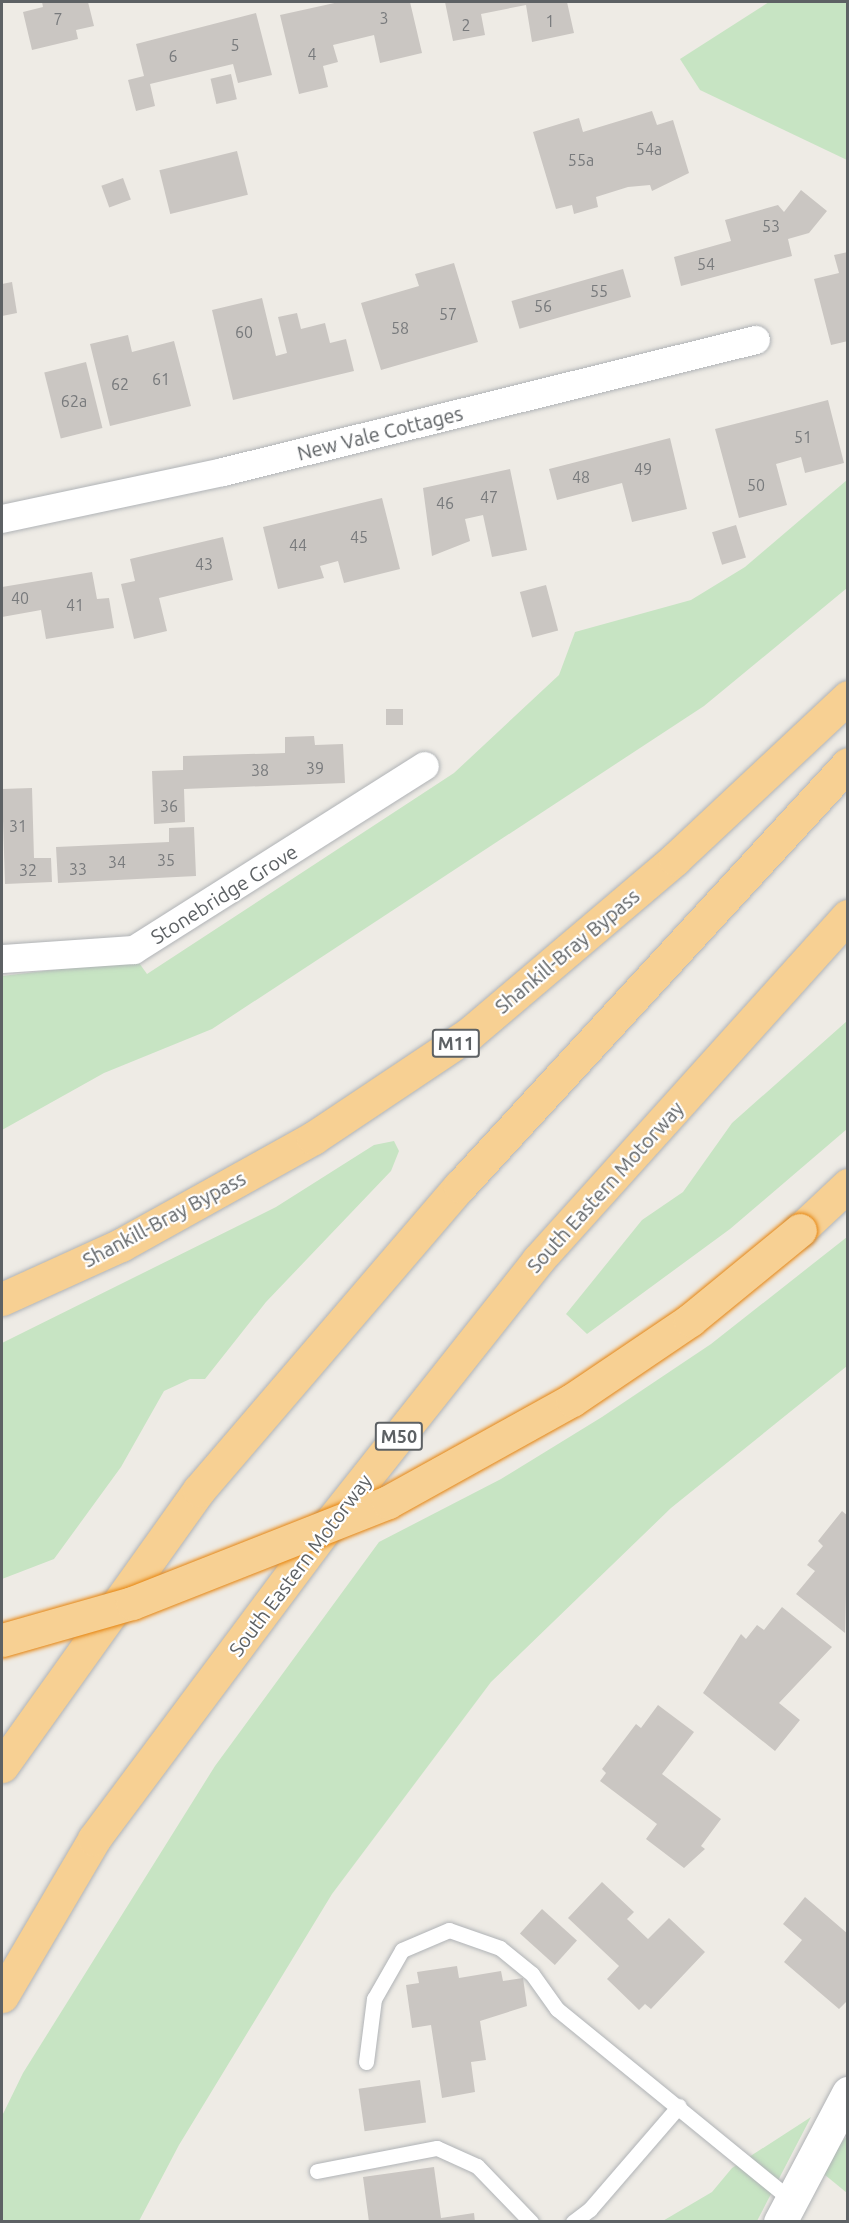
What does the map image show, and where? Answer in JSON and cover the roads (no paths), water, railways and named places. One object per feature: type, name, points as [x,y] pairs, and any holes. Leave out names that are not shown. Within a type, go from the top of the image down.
[{"type":"highway","name":"Shankill-Bray Bypass","points":[[2,1299],[121,1245],[313,1138],[469,1034],[675,859],[848,697]]},
{"type":"highway","points":[[2,1766],[199,1490],[460,1186],[848,764]]},
{"type":"highway","name":"South Eastern Motorway","points":[[2,1996],[94,1839],[321,1533],[538,1260],[848,916]]},
{"type":"highway","points":[[2,1640],[132,1603],[388,1502],[572,1400],[690,1320],[800,1230],[848,1185]]},
{"type":"street","name":"New Vale Cottages","points":[[2,519],[166,486],[756,340]]},
{"type":"street","name":"Stonebridge Grove","points":[[2,959],[134,950],[425,766]]},
{"type":"street","points":[[786,2211],[848,2093]]},
{"type":"lane","points":[[366,2062],[374,2000],[402,1950],[449,1930],[500,1948],[532,1974],[556,2009],[679,2106],[786,2211]]},
{"type":"lane","points":[[573,2222],[590,2209],[679,2106]]},
{"type":"lane","points":[[317,2170],[437,2148],[477,2166],[531,2222]]}]
